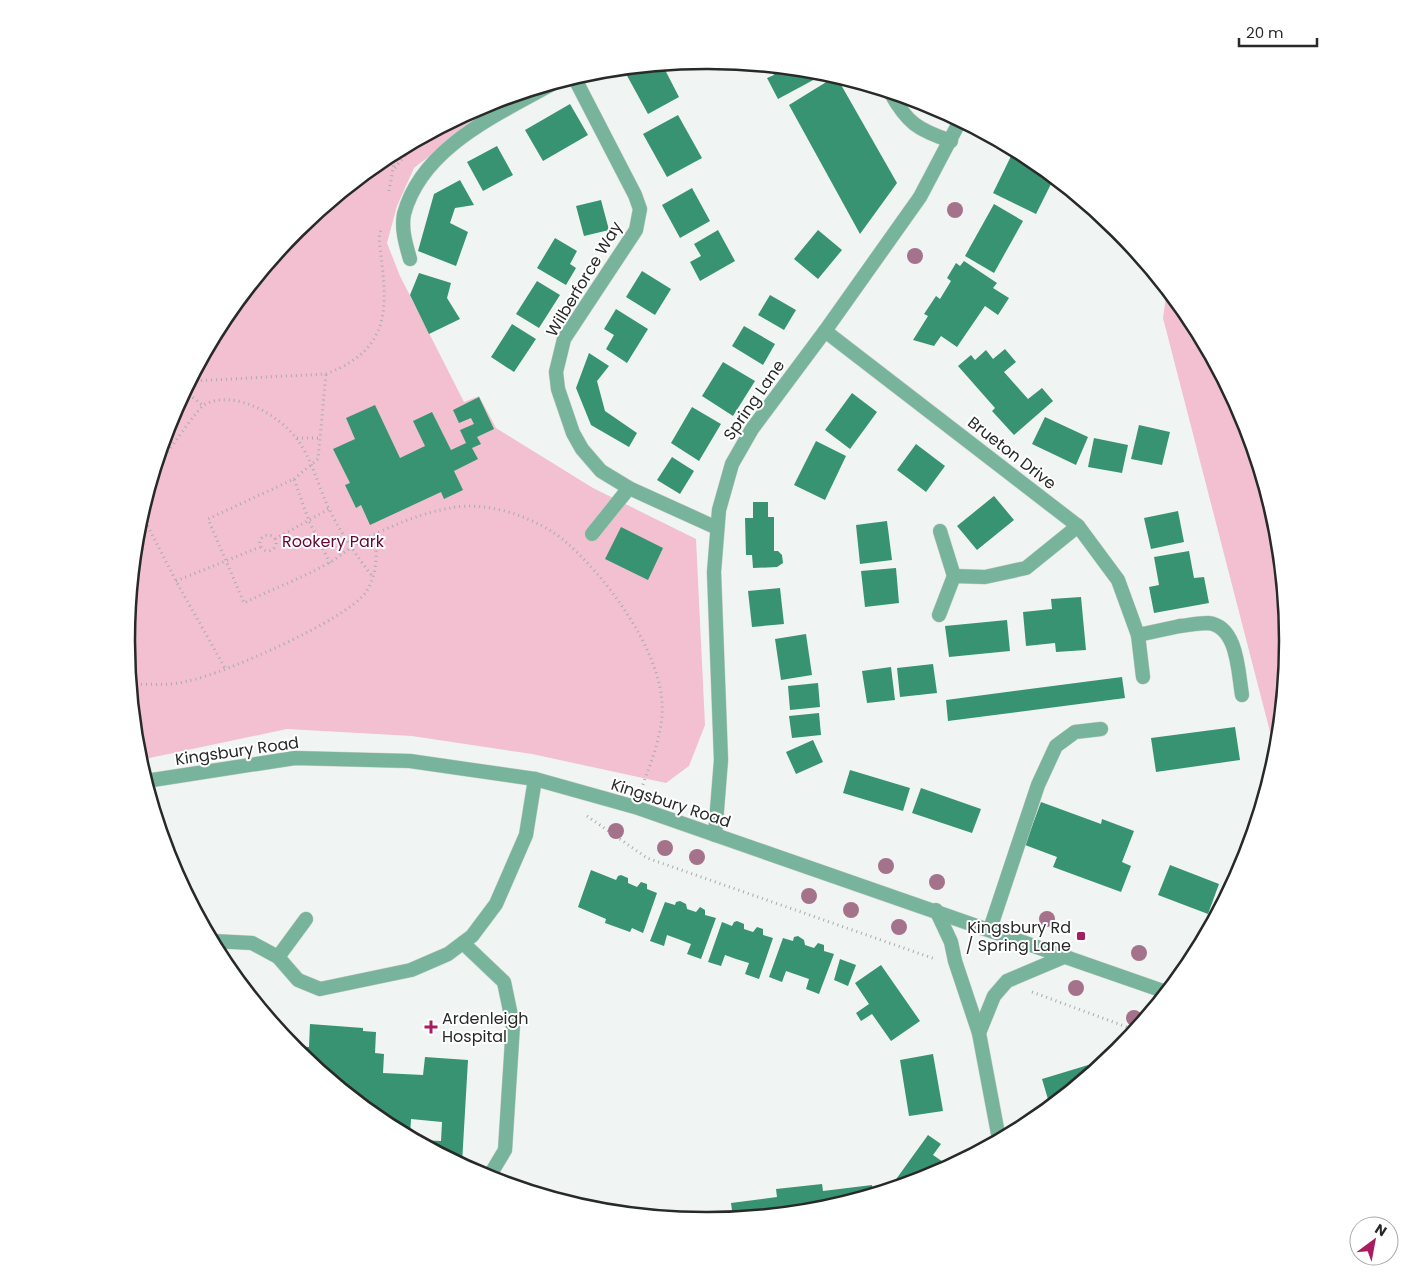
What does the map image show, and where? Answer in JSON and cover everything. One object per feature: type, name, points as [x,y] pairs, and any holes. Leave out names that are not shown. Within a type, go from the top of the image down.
[{"type":"street","name":"Wilberforce Way","points":[[578,84],[628,180],[640,209],[636,230],[564,339],[556,372],[558,389],[573,434],[582,449],[601,471],[628,488],[717,528]]},
{"type":"street","points":[[894,100],[900,111],[923,132],[951,141]]},
{"type":"street","points":[[410,260],[404,238],[404,215],[426,170],[474,127],[514,102]]},
{"type":"street","name":"Spring Lane","points":[[715,835],[721,760],[714,572],[719,510],[732,464],[752,429],[825,331],[920,197],[957,127]]},
{"type":"street","name":"Brueton Drive","points":[[825,331],[1078,526],[1118,580],[1138,635],[1143,677]]},
{"type":"street","points":[[592,534],[628,488]]},
{"type":"street","points":[[954,576],[985,577],[1026,568],[1078,526]]},
{"type":"street","points":[[939,615],[954,576],[940,531]]},
{"type":"street","points":[[1138,635],[1180,626],[1209,623],[1224,631],[1232,638],[1242,695]]},
{"type":"street","points":[[990,929],[1038,785],[1056,746],[1075,732],[1101,729]]},
{"type":"street","name":"Kingsbury Road","points":[[153,780],[295,758],[410,761],[535,779],[635,807],[936,910],[1160,990]]},
{"type":"street","points":[[222,941],[252,943],[278,957],[298,980],[320,989],[411,970],[448,954],[472,936],[496,904],[526,835],[535,779]]},
{"type":"street","points":[[936,910],[951,942],[954,961],[979,1033],[998,1133]]},
{"type":"street","points":[[278,957],[306,919]]},
{"type":"street","points":[[462,943],[504,982],[513,1025],[505,1150],[493,1171]]},
{"type":"street","points":[[979,1033],[994,996],[1007,980],[1066,956]]},
{"type":"path","points":[[394,170],[406,155]]},
{"type":"path","points":[[388,199],[395,161]]},
{"type":"path","points":[[198,381],[326,374],[346,366],[364,352],[378,333],[386,300],[379,238],[382,228]]},
{"type":"path","points":[[326,374],[318,438],[318,459],[310,463],[294,479],[208,519],[244,603],[330,563],[364,540],[411,519],[451,507],[493,507],[531,520],[566,542],[609,588],[634,623],[656,670],[662,702],[660,737],[635,807]]},
{"type":"path","points":[[191,396],[202,405]]},
{"type":"path","points":[[168,452],[202,405],[218,399],[238,401],[262,409],[297,438],[310,463],[329,509],[350,548],[372,576]]},
{"type":"path","points":[[297,438],[318,438]]},
{"type":"path","points":[[294,479],[309,521],[330,563]]},
{"type":"path","points":[[260,547],[261,538],[265,535],[275,539],[329,509]]},
{"type":"path","points":[[147,525],[176,581],[226,668]]},
{"type":"path","points":[[260,547],[266,552],[271,551],[275,548],[275,539]]},
{"type":"path","points":[[137,684],[168,684],[189,681],[226,668],[319,626],[349,608],[365,593],[377,562],[376,548],[364,540]]},
{"type":"path","points":[[176,581],[260,547]]},
{"type":"path","points":[[583,813],[647,858],[904,950],[935,959],[954,961]]},
{"type":"path","points":[[1007,980],[1128,1027]]},
{"type":"green space","name":"Rookery Park","points":[[483,114],[414,168],[397,206],[387,243],[400,276],[464,402],[479,396],[496,428],[593,488],[696,539],[705,725],[689,766],[666,783],[532,754],[412,736],[287,729],[148,758],[136,678],[136,603],[146,529],[166,457],[194,388],[212,355],[253,292],[277,264],[330,211],[389,165],[421,145]]},
{"type":"green space","points":[[1166,299],[1202,355],[1220,388],[1248,457],[1259,493],[1268,529],[1278,603],[1278,678],[1271,735],[1163,318]]},
{"type":"building","points":[[665,70],[679,97],[648,114],[627,75]]},
{"type":"building","points":[[773,73],[815,79],[778,99],[767,78],[774,75]]},
{"type":"building","points":[[827,82],[841,85],[897,183],[860,234],[789,105]]},
{"type":"building","points":[[570,104],[588,135],[543,161],[525,130]]},
{"type":"building","points":[[678,115],[702,158],[667,177],[643,134]]},
{"type":"building","points":[[497,146],[513,175],[483,191],[467,162]]},
{"type":"building","points":[[1011,156],[1051,184],[1036,214],[993,193]]},
{"type":"building","points":[[460,180],[474,205],[455,208],[450,223],[468,232],[456,266],[418,251],[434,194]]},
{"type":"building","points":[[692,188],[710,221],[680,238],[662,205]]},
{"type":"building","points":[[601,200],[609,230],[584,236],[576,206]]},
{"type":"building","points":[[994,204],[1023,221],[994,273],[965,256]]},
{"type":"building","points":[[718,230],[735,261],[700,281],[690,262],[701,256],[694,244]]},
{"type":"building","points":[[818,230],[842,250],[818,279],[794,259]]},
{"type":"building","points":[[555,238],[577,251],[570,264],[576,268],[566,285],[537,268]]},
{"type":"building","points":[[964,261],[997,283],[993,288],[1009,298],[998,315],[985,306],[957,347],[941,336],[934,346],[913,340],[928,316],[924,314],[936,296],[940,299],[951,281],[947,278],[956,263],[960,266]]},
{"type":"building","points":[[642,271],[671,289],[655,315],[626,297]]},
{"type":"building","points":[[419,273],[451,283],[447,298],[460,319],[429,334],[410,295]]},
{"type":"building","points":[[537,281],[560,295],[539,328],[516,314]]},
{"type":"building","points":[[770,295],[796,310],[784,330],[758,315]]},
{"type":"building","points":[[616,309],[648,329],[627,363],[606,349],[614,335],[604,329]]},
{"type":"building","points":[[512,324],[536,339],[514,372],[491,357]]},
{"type":"building","points":[[744,326],[775,344],[763,365],[732,346]]},
{"type":"building","points":[[1005,349],[1016,362],[1004,372],[1028,399],[1042,388],[1053,401],[1014,435],[992,411],[995,408],[958,366],[971,355],[975,360],[986,350],[993,359]]},
{"type":"building","points":[[589,353],[609,366],[597,381],[605,411],[637,433],[629,447],[591,425],[576,388]]},
{"type":"building","points":[[723,362],[755,381],[733,416],[702,396]]},
{"type":"building","points":[[852,393],[877,412],[850,449],[825,430]]},
{"type":"building","points":[[479,397],[494,429],[477,437],[481,444],[472,448],[478,459],[454,471],[463,490],[444,499],[441,492],[370,525],[361,505],[356,508],[345,485],[350,483],[333,449],[355,439],[346,418],[375,405],[400,458],[425,446],[413,421],[432,412],[451,450],[466,443],[460,430],[474,424],[471,418],[459,423],[453,410]]},
{"type":"building","points":[[692,407],[721,424],[699,461],[671,443]]},
{"type":"building","points":[[1045,417],[1088,437],[1076,465],[1032,444]]},
{"type":"building","points":[[1139,425],[1170,432],[1162,465],[1131,459]]},
{"type":"building","points":[[1094,438],[1128,445],[1122,473],[1088,467]]},
{"type":"building","points":[[816,441],[846,456],[825,500],[794,485]]},
{"type":"building","points":[[916,444],[945,466],[926,492],[897,470]]},
{"type":"building","points":[[672,457],[694,471],[680,494],[657,480]]},
{"type":"building","points":[[994,496],[1014,520],[977,550],[957,526]]},
{"type":"building","points":[[753,502],[768,502],[768,517],[774,517],[774,551],[778,551],[782,555],[783,563],[777,567],[753,568],[752,555],[746,555],[745,518],[753,518]]},
{"type":"building","points":[[1178,511],[1184,542],[1151,549],[1144,518]]},
{"type":"building","points":[[887,521],[892,560],[860,564],[856,525]]},
{"type":"building","points":[[621,527],[663,548],[648,580],[605,559]]},
{"type":"building","points":[[1189,551],[1194,578],[1204,577],[1209,603],[1154,613],[1149,587],[1159,585],[1154,557]]},
{"type":"building","points":[[896,568],[899,603],[865,607],[861,571]]},
{"type":"building","points":[[780,588],[784,624],[752,627],[748,591]]},
{"type":"building","points":[[1081,597],[1086,650],[1056,652],[1055,643],[1026,646],[1023,612],[1052,609],[1051,599]]},
{"type":"building","points":[[1007,620],[1010,651],[949,657],[945,626]]},
{"type":"building","points":[[806,634],[812,675],[781,680],[775,639]]},
{"type":"building","points":[[933,664],[937,693],[900,697],[897,668]]},
{"type":"building","points":[[891,667],[895,700],[867,703],[862,671]]},
{"type":"building","points":[[1122,677],[1125,698],[948,721],[946,700]]},
{"type":"building","points":[[818,683],[820,707],[790,710],[788,686]]},
{"type":"building","points":[[819,713],[821,735],[792,738],[789,716]]},
{"type":"building","points":[[1235,727],[1240,760],[1156,772],[1151,738]]},
{"type":"building","points":[[813,740],[823,762],[796,774],[786,752]]},
{"type":"building","points":[[850,770],[910,788],[903,811],[843,793]]},
{"type":"building","points":[[921,788],[981,809],[972,833],[912,813]]},
{"type":"building","points":[[1041,802],[1101,824],[1102,819],[1134,831],[1122,862],[1131,866],[1121,892],[1053,867],[1057,857],[1025,845]]},
{"type":"building","points":[[1170,865],[1219,884],[1208,914],[1158,895]]},
{"type":"building","points":[[591,870],[616,880],[621,875],[628,878],[628,883],[637,887],[641,882],[647,884],[647,889],[657,893],[643,933],[632,928],[630,932],[605,923],[606,919],[578,907]]},
{"type":"building","points":[[680,901],[686,904],[687,909],[696,912],[700,907],[705,910],[705,915],[716,918],[701,959],[687,954],[691,944],[667,935],[664,946],[650,941],[665,902],[675,905],[676,902]]},
{"type":"building","points":[[737,921],[744,924],[744,929],[753,932],[757,927],[763,929],[763,935],[773,938],[759,979],[745,974],[749,963],[725,955],[721,966],[708,962],[722,922],[732,926]]},
{"type":"building","points":[[798,936],[804,940],[805,945],[814,948],[818,943],[824,945],[824,951],[834,954],[819,994],[806,989],[809,979],[786,971],[782,982],[769,977],[783,938],[793,941],[794,937]]},
{"type":"building","points":[[840,959],[856,965],[848,986],[834,980]]},
{"type":"building","points":[[881,965],[920,1021],[891,1041],[872,1014],[861,1021],[856,1013],[869,1004],[855,983]]},
{"type":"building","points":[[310,1024],[363,1028],[363,1031],[376,1032],[375,1053],[384,1054],[383,1073],[423,1075],[425,1057],[468,1060],[462,1157],[430,1140],[441,1141],[442,1122],[411,1119],[410,1129],[359,1094],[305,1047],[309,1047]]},
{"type":"building","points":[[933,1054],[943,1111],[909,1116],[900,1060]]},
{"type":"building","points":[[1090,1064],[1048,1099],[1042,1079]]},
{"type":"building","points":[[928,1135],[941,1144],[933,1155],[942,1161],[895,1180]]},
{"type":"building","points":[[822,1184],[823,1191],[872,1185],[872,1188],[819,1201],[782,1207],[732,1211],[731,1203],[777,1197],[776,1189]]},
{"type":"place","name":"Kingsbury Rd / Spring Lane","points":[[1081,936]]},
{"type":"place","name":"Ardenleigh Hospital","points":[[431,1027]]}]
